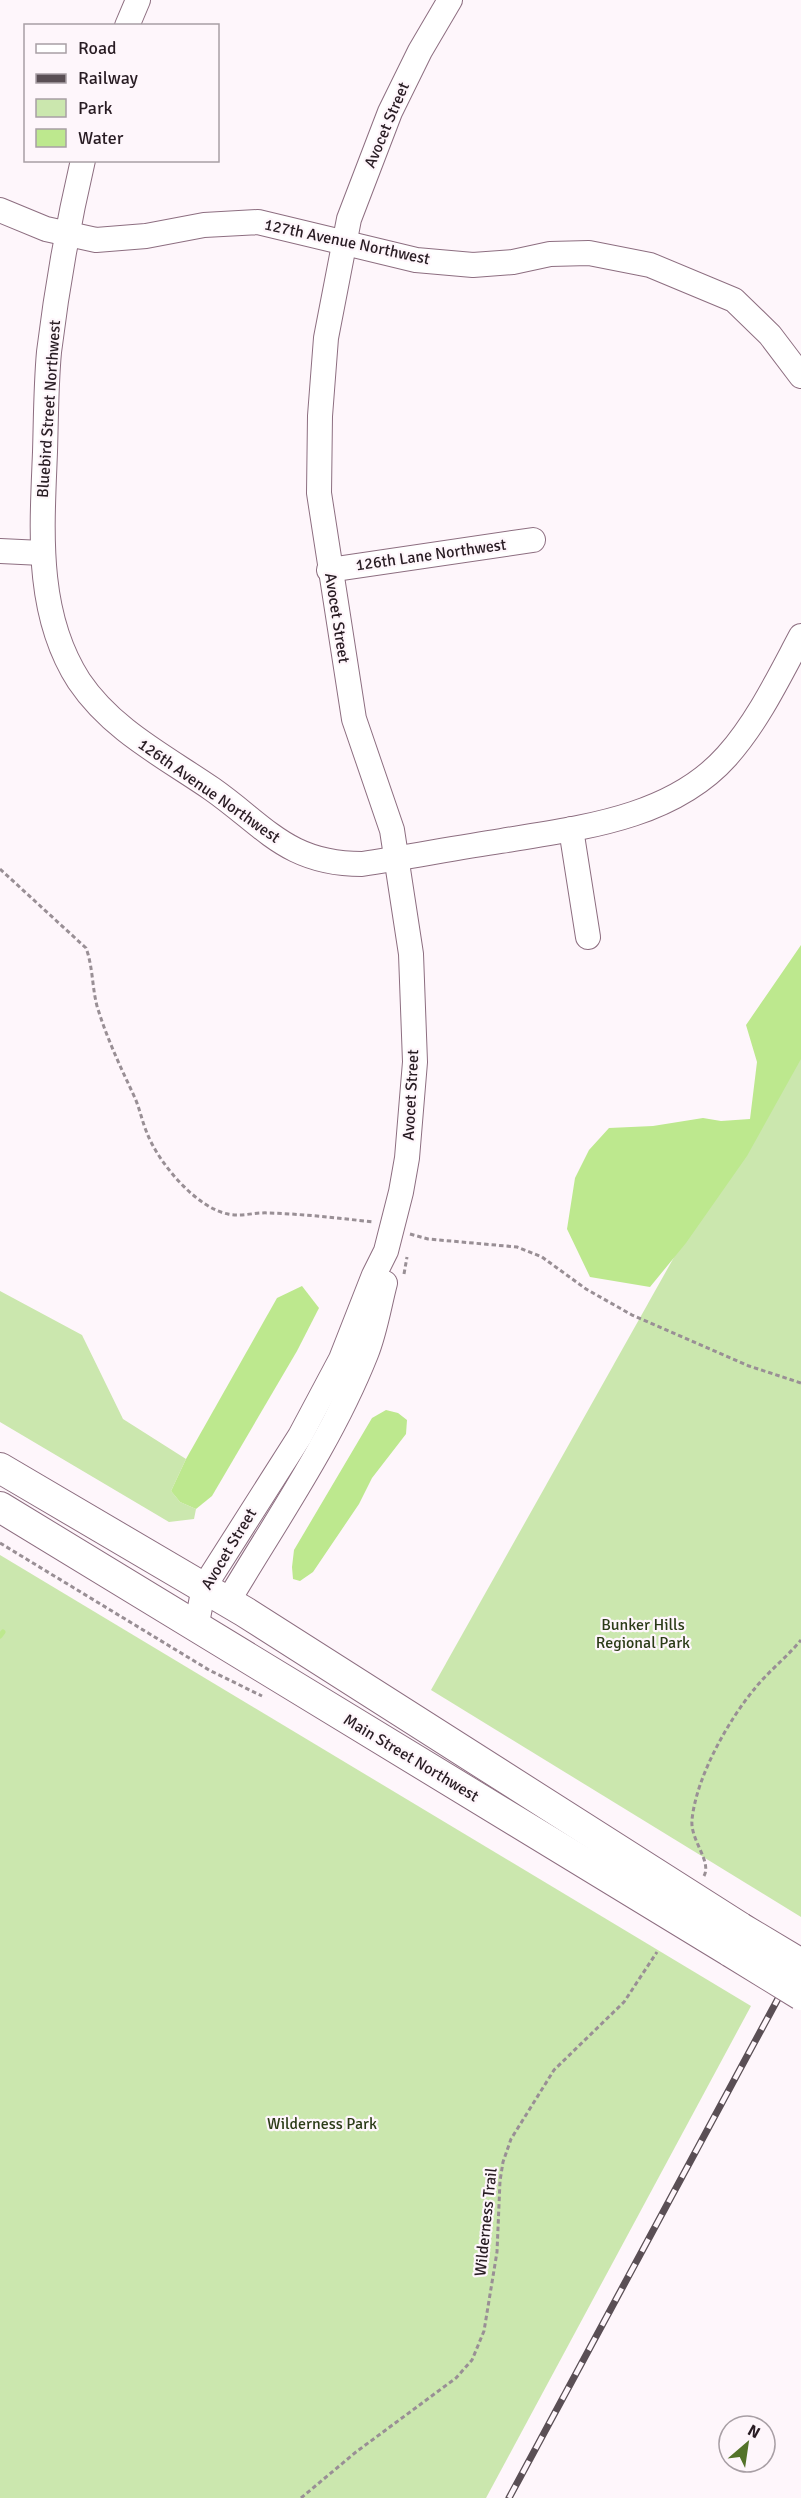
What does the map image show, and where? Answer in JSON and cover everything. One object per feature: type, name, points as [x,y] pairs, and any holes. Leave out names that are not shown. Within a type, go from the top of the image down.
[{"type":"main road","name":"Main Street Northwest","points":[[0,1468],[207,1605],[736,1940],[801,1964]]},
{"type":"main road","name":"Main Street Northwest","points":[[11,1513],[207,1605],[255,1619],[736,1940],[801,1995]]},
{"type":"street","points":[[128,24],[138,0]]},
{"type":"street","name":"Avocet Street","points":[[207,1605],[328,1432],[367,1352],[386,1276],[386,1251],[407,1158],[415,1062],[411,954],[393,830],[354,719],[329,570],[319,493],[320,416],[326,338],[349,219],[390,112],[420,51],[450,0]]},
{"type":"street","name":"Bluebird Street Northwest","points":[[42,553],[49,354],[66,234],[83,162]]},
{"type":"street","name":"127th Avenue Northwest","points":[[0,210],[46,229],[96,240],[146,236],[204,225],[258,222],[416,260],[473,265],[513,262],[550,254],[589,253],[650,265],[734,300],[770,335],[801,376]]},
{"type":"street","name":"126th Lane Northwest","points":[[329,570],[532,540]]},
{"type":"street","points":[[0,551],[42,553]]},
{"type":"street","name":"126th Avenue Northwest","points":[[42,553],[48,600],[62,650],[79,680],[99,708],[138,741],[213,790],[274,839],[295,850],[339,864],[362,864],[570,829],[624,817],[675,795],[701,779],[725,758],[748,730],[801,636]]},
{"type":"street","points":[[570,829],[588,937]]},
{"type":"path","points":[[0,869],[86,948],[91,962],[96,1002],[102,1023],[113,1053],[139,1106],[155,1150],[179,1181],[211,1209],[227,1214],[288,1214],[377,1222],[428,1239],[517,1247],[542,1257],[585,1289],[632,1315],[749,1366],[801,1383]]},
{"type":"path","points":[[0,1543],[209,1670],[262,1696]]},
{"type":"path","points":[[704,1876],[707,1864],[693,1834],[692,1821],[704,1779],[723,1737],[741,1708],[767,1675],[801,1640]]},
{"type":"path","name":"Wilderness Trail","points":[[302,2498],[356,2452],[456,2378],[471,2360],[484,2331],[497,2252],[500,2181],[512,2139],[554,2070],[624,2002],[657,1952]]},
{"type":"green space","name":"Bunker Hills Regional Park","points":[[801,1031],[801,1917],[431,1690]]},
{"type":"green space","points":[[0,1291],[82,1335],[123,1419],[186,1459],[171,1491],[180,1502],[196,1509],[194,1519],[169,1522],[0,1422]]},
{"type":"green space","name":"Wilderness Park","points":[[0,1555],[751,2006],[486,2498],[0,2498]]},
{"type":"water","points":[[801,945],[801,1059],[747,1156],[686,1243],[650,1287],[590,1277],[567,1229],[575,1178],[589,1150],[609,1128],[653,1126],[703,1118],[721,1121],[750,1119],[757,1062],[746,1025]]},
{"type":"water","points":[[302,1286],[319,1308],[297,1351],[212,1496],[196,1509],[180,1502],[171,1491],[186,1459],[277,1298]]},
{"type":"water","points":[[386,1410],[398,1413],[407,1420],[406,1434],[372,1478],[359,1504],[313,1572],[300,1581],[293,1579],[294,1550],[372,1418]]},
{"type":"waterway","points":[[0,1636],[3,1632]]},
{"type":"railway","points":[[509,2498],[801,1956]]}]
